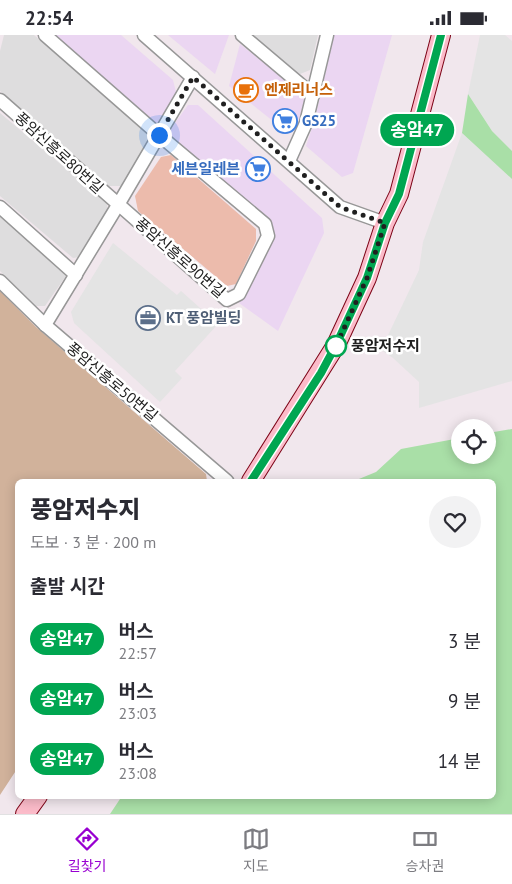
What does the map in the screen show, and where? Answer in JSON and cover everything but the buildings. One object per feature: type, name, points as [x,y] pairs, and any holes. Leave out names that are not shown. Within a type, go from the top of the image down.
[{"type":"main road","points":[[252,479],[321,373],[367,278],[385,223],[399,194],[441,35]]},
{"type":"main road","points":[[26,814],[36,799]]},
{"type":"street","points":[[45,35],[159,135]]},
{"type":"street","points":[[144,35],[340,207],[385,223]]},
{"type":"street","points":[[242,35],[313,95]]},
{"type":"street","points":[[289,161],[306,123],[327,35]]},
{"type":"street","points":[[45,325],[193,77]]},
{"type":"street","name":"풍암신흥로80번길","points":[[0,100],[118,205]]},
{"type":"street","name":"풍암신흥로90번길","points":[[118,205],[227,300],[239,294],[268,236],[265,224],[159,135]]},
{"type":"street","points":[[0,207],[76,275]]},
{"type":"street","name":"풍암신흥로50번길","points":[[0,281],[45,325],[225,479]]},
{"type":"shaded area","points":[[4,35],[34,35],[148,133],[149,145],[122,186],[109,186],[0,91],[0,51]]},
{"type":"shaded area","points":[[54,35],[121,35],[173,80],[177,96],[157,124]]},
{"type":"shaded area","points":[[168,35],[229,35],[215,74]]},
{"type":"shaded area","points":[[252,35],[318,35],[310,70],[300,74]]},
{"type":"shaded area","points":[[334,35],[392,35],[353,173],[342,177],[306,146],[315,119]]},
{"type":"shaded area","points":[[480,35],[505,35],[512,41],[512,151],[492,131],[468,94]]},
{"type":"shaded area","points":[[240,44],[305,96],[300,117],[288,133],[229,86]]},
{"type":"shaded area","points":[[468,94],[492,131],[512,151],[512,179],[462,133]]},
{"type":"shaded area","points":[[188,105],[198,105],[322,218],[324,233],[278,331],[239,303],[274,238],[272,224],[170,137],[170,130]]},
{"type":"shaded area","points":[[0,113],[107,203],[108,213],[80,257],[73,258],[0,196]]},
{"type":"shaded area","points":[[462,133],[512,179],[512,381],[419,408],[419,382],[393,358],[381,350],[419,270],[423,242]]},
{"type":"shaded area","points":[[171,155],[256,229],[256,241],[236,284],[227,286],[138,211],[135,196],[161,157]]},
{"type":"shaded area","points":[[0,214],[68,273],[45,306],[36,306],[0,271]]},
{"type":"shaded area","points":[[113,243],[177,295],[181,291],[218,324],[175,371],[182,378],[160,402],[74,323],[71,312]]},
{"type":"shaded area","points":[[0,291],[36,327],[206,474],[207,479],[15,479],[15,772],[0,795]]},
{"type":"shaded area","points":[[512,429],[512,814],[110,814],[120,799],[496,799],[496,479],[359,479],[376,472],[401,449],[451,440],[451,464],[496,464],[496,432]]},
{"type":"bus line","name":"송암47","points":[[252,479],[321,373],[367,278],[385,223],[399,194],[441,35]]},
{"type":"place","name":"엔제리너스","points":[[246,90]]},
{"type":"place","name":"GS25","points":[[285,121]]},
{"type":"place","name":"세븐일레븐","points":[[258,169]]},
{"type":"place","name":"KT 풍암빌딩","points":[[148,318]]},
{"type":"place","name":"풍암저수지","points":[[336,346]]},
{"type":"route","points":[[159,135],[193,77],[340,207],[385,223],[367,278],[336,346]]}]
